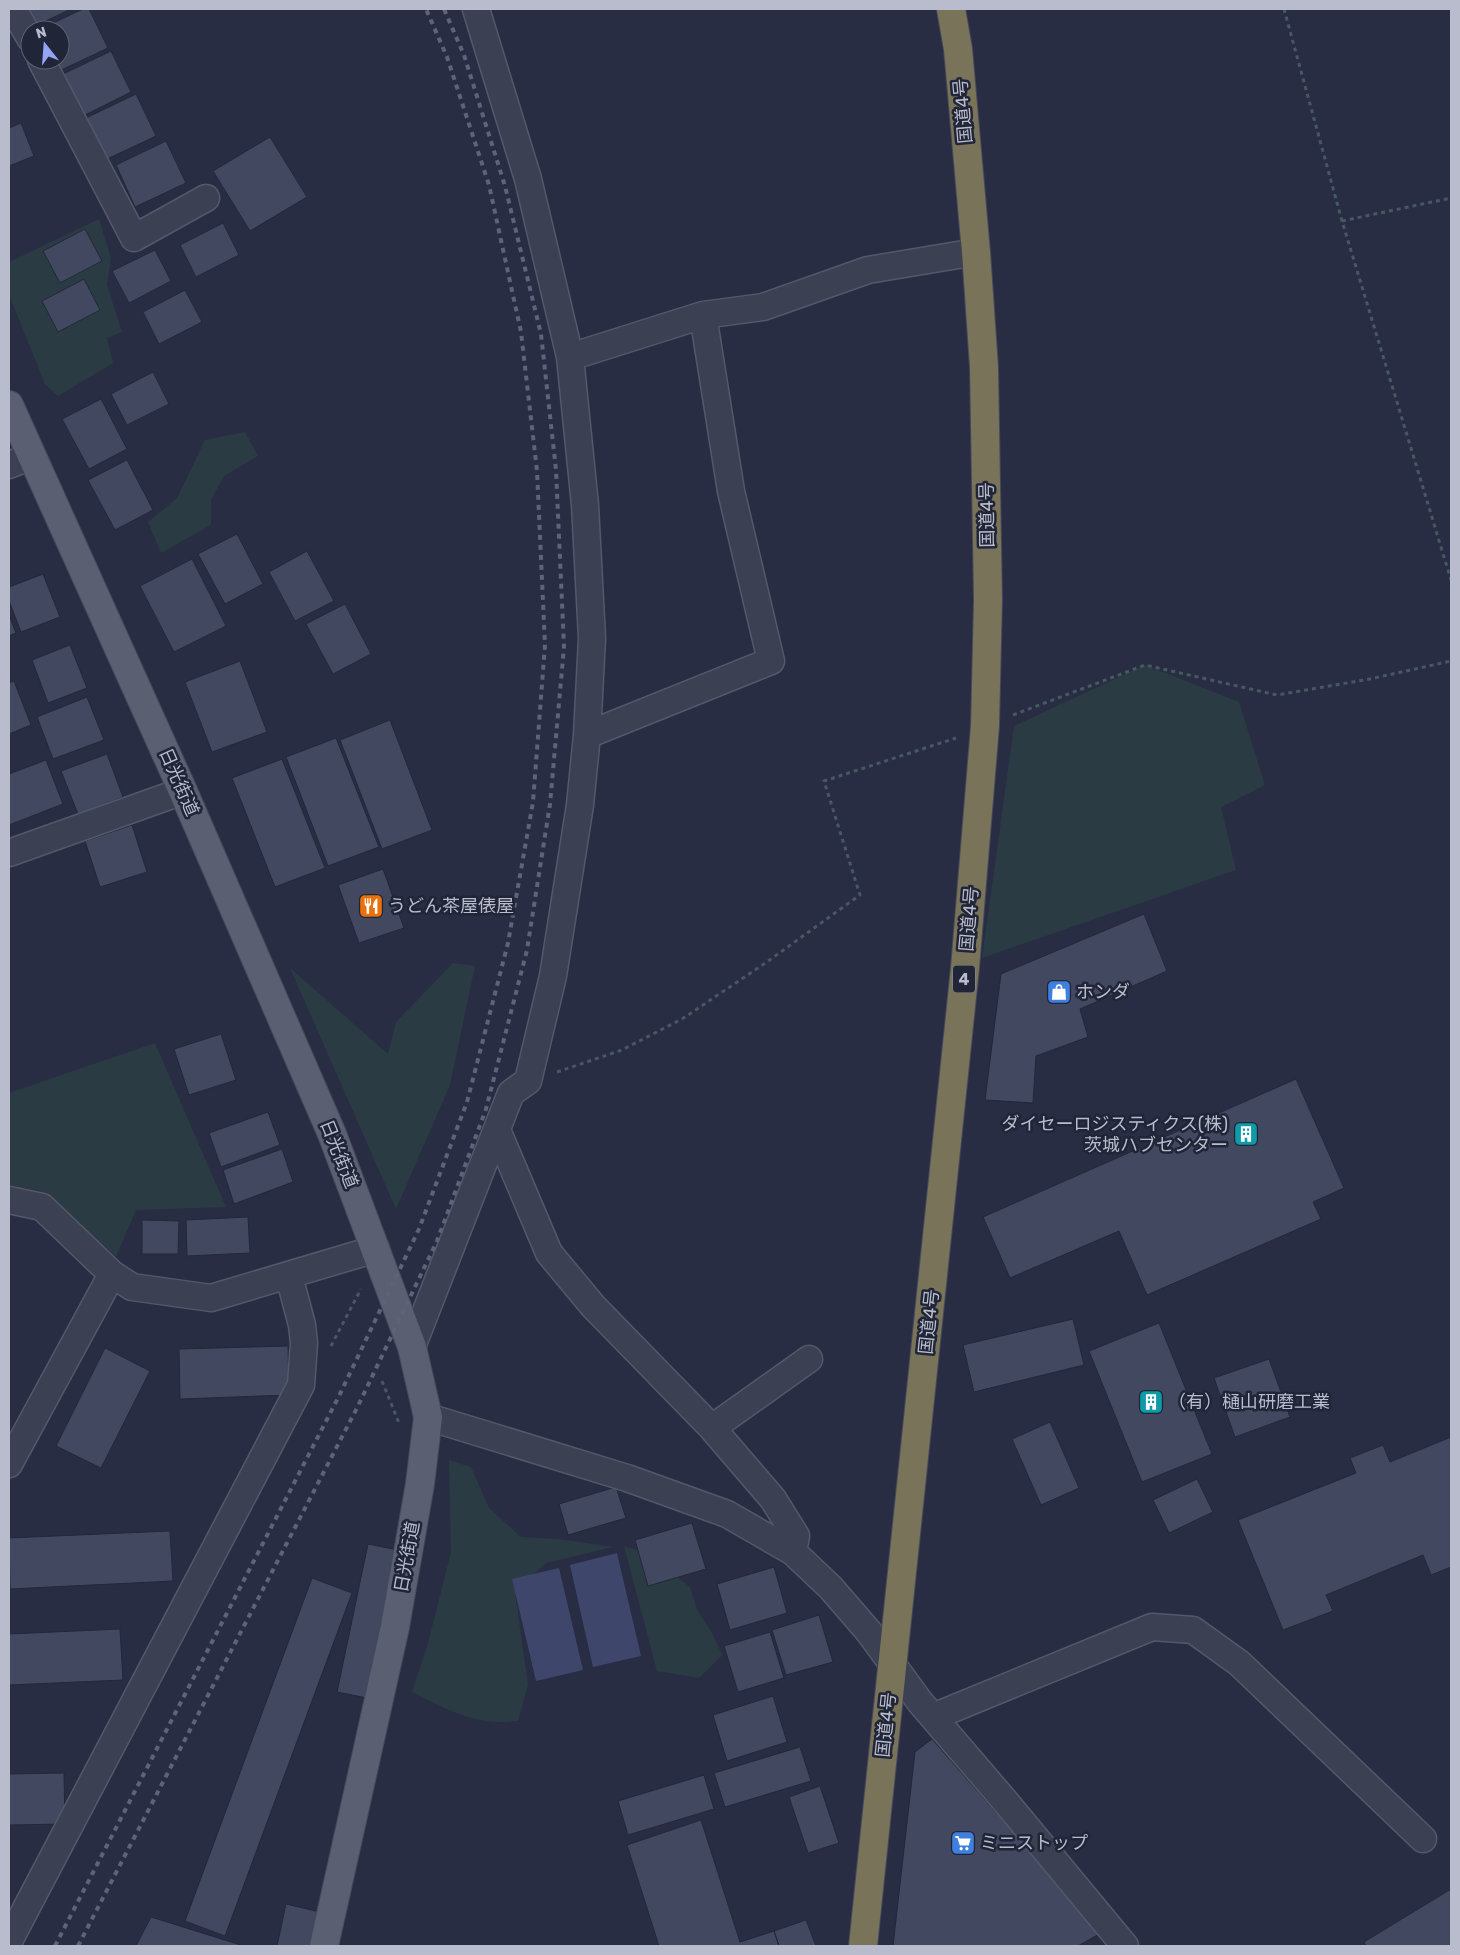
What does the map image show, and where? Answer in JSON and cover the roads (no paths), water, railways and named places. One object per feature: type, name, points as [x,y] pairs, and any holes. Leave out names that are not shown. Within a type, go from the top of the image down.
[{"type":"highway","name":"国道4号","points":[[864,1946],[965,968],[985,726],[988,518],[984,367],[958,49],[951,9]]},
{"type":"main road","name":"日光街道","points":[[9,406],[20,461],[183,791],[332,1134],[412,1347],[428,1417],[420,1484],[395,1627],[324,1946]]},
{"type":"street","points":[[13,9],[20,21]]},
{"type":"street","points":[[412,1347],[511,1093],[528,1081],[553,976],[580,805],[587,735],[592,629],[585,505],[570,357],[528,179],[476,9]]},
{"type":"street","points":[[46,70],[134,238],[206,198]]},
{"type":"street","points":[[570,357],[703,315],[763,307],[868,270],[976,252]]},
{"type":"street","points":[[587,735],[771,661],[731,491],[703,315]]},
{"type":"street","points":[[9,853],[183,791]]},
{"type":"street","points":[[497,1130],[549,1254],[593,1306],[712,1428],[773,1499],[796,1536],[793,1552]]},
{"type":"street","points":[[9,1200],[42,1207],[112,1274],[132,1288],[211,1298],[376,1249]]},
{"type":"street","points":[[9,1464],[112,1274]]},
{"type":"street","points":[[9,1941],[301,1385],[304,1343],[302,1325],[289,1276]]},
{"type":"street","points":[[712,1428],[809,1359]]},
{"type":"street","points":[[428,1417],[627,1478],[727,1514],[793,1552],[837,1595],[869,1632],[920,1702],[1124,1946]]},
{"type":"street","points":[[933,1717],[1152,1627],[1193,1630],[1239,1663],[1423,1839]]},
{"type":"water","points":[[617,1553],[641,1656],[593,1667],[570,1565]]},
{"type":"water","points":[[559,1568],[583,1670],[536,1681],[512,1579]]},
{"type":"railway","points":[[55,1946],[339,1396],[419,1229],[467,1102],[508,943],[533,802],[545,645],[537,471],[521,332],[489,185],[447,57],[426,9]]},
{"type":"railway","points":[[78,1946],[358,1406],[437,1241],[486,1109],[527,950],[550,804],[564,647],[556,470],[541,334],[505,186],[464,55],[444,9]]},
{"type":"place","name":"うどん茶屋俵屋","points":[[371,906]]},
{"type":"place","name":"ホンダ","points":[[1059,992]]},
{"type":"place","name":"ダイセーロジスティクス(株) 茨城ハブセンター","points":[[1246,1134]]},
{"type":"place","name":"（有）樋山研磨工業","points":[[1151,1402]]},
{"type":"place","name":"ミニストップ","points":[[963,1843]]}]
